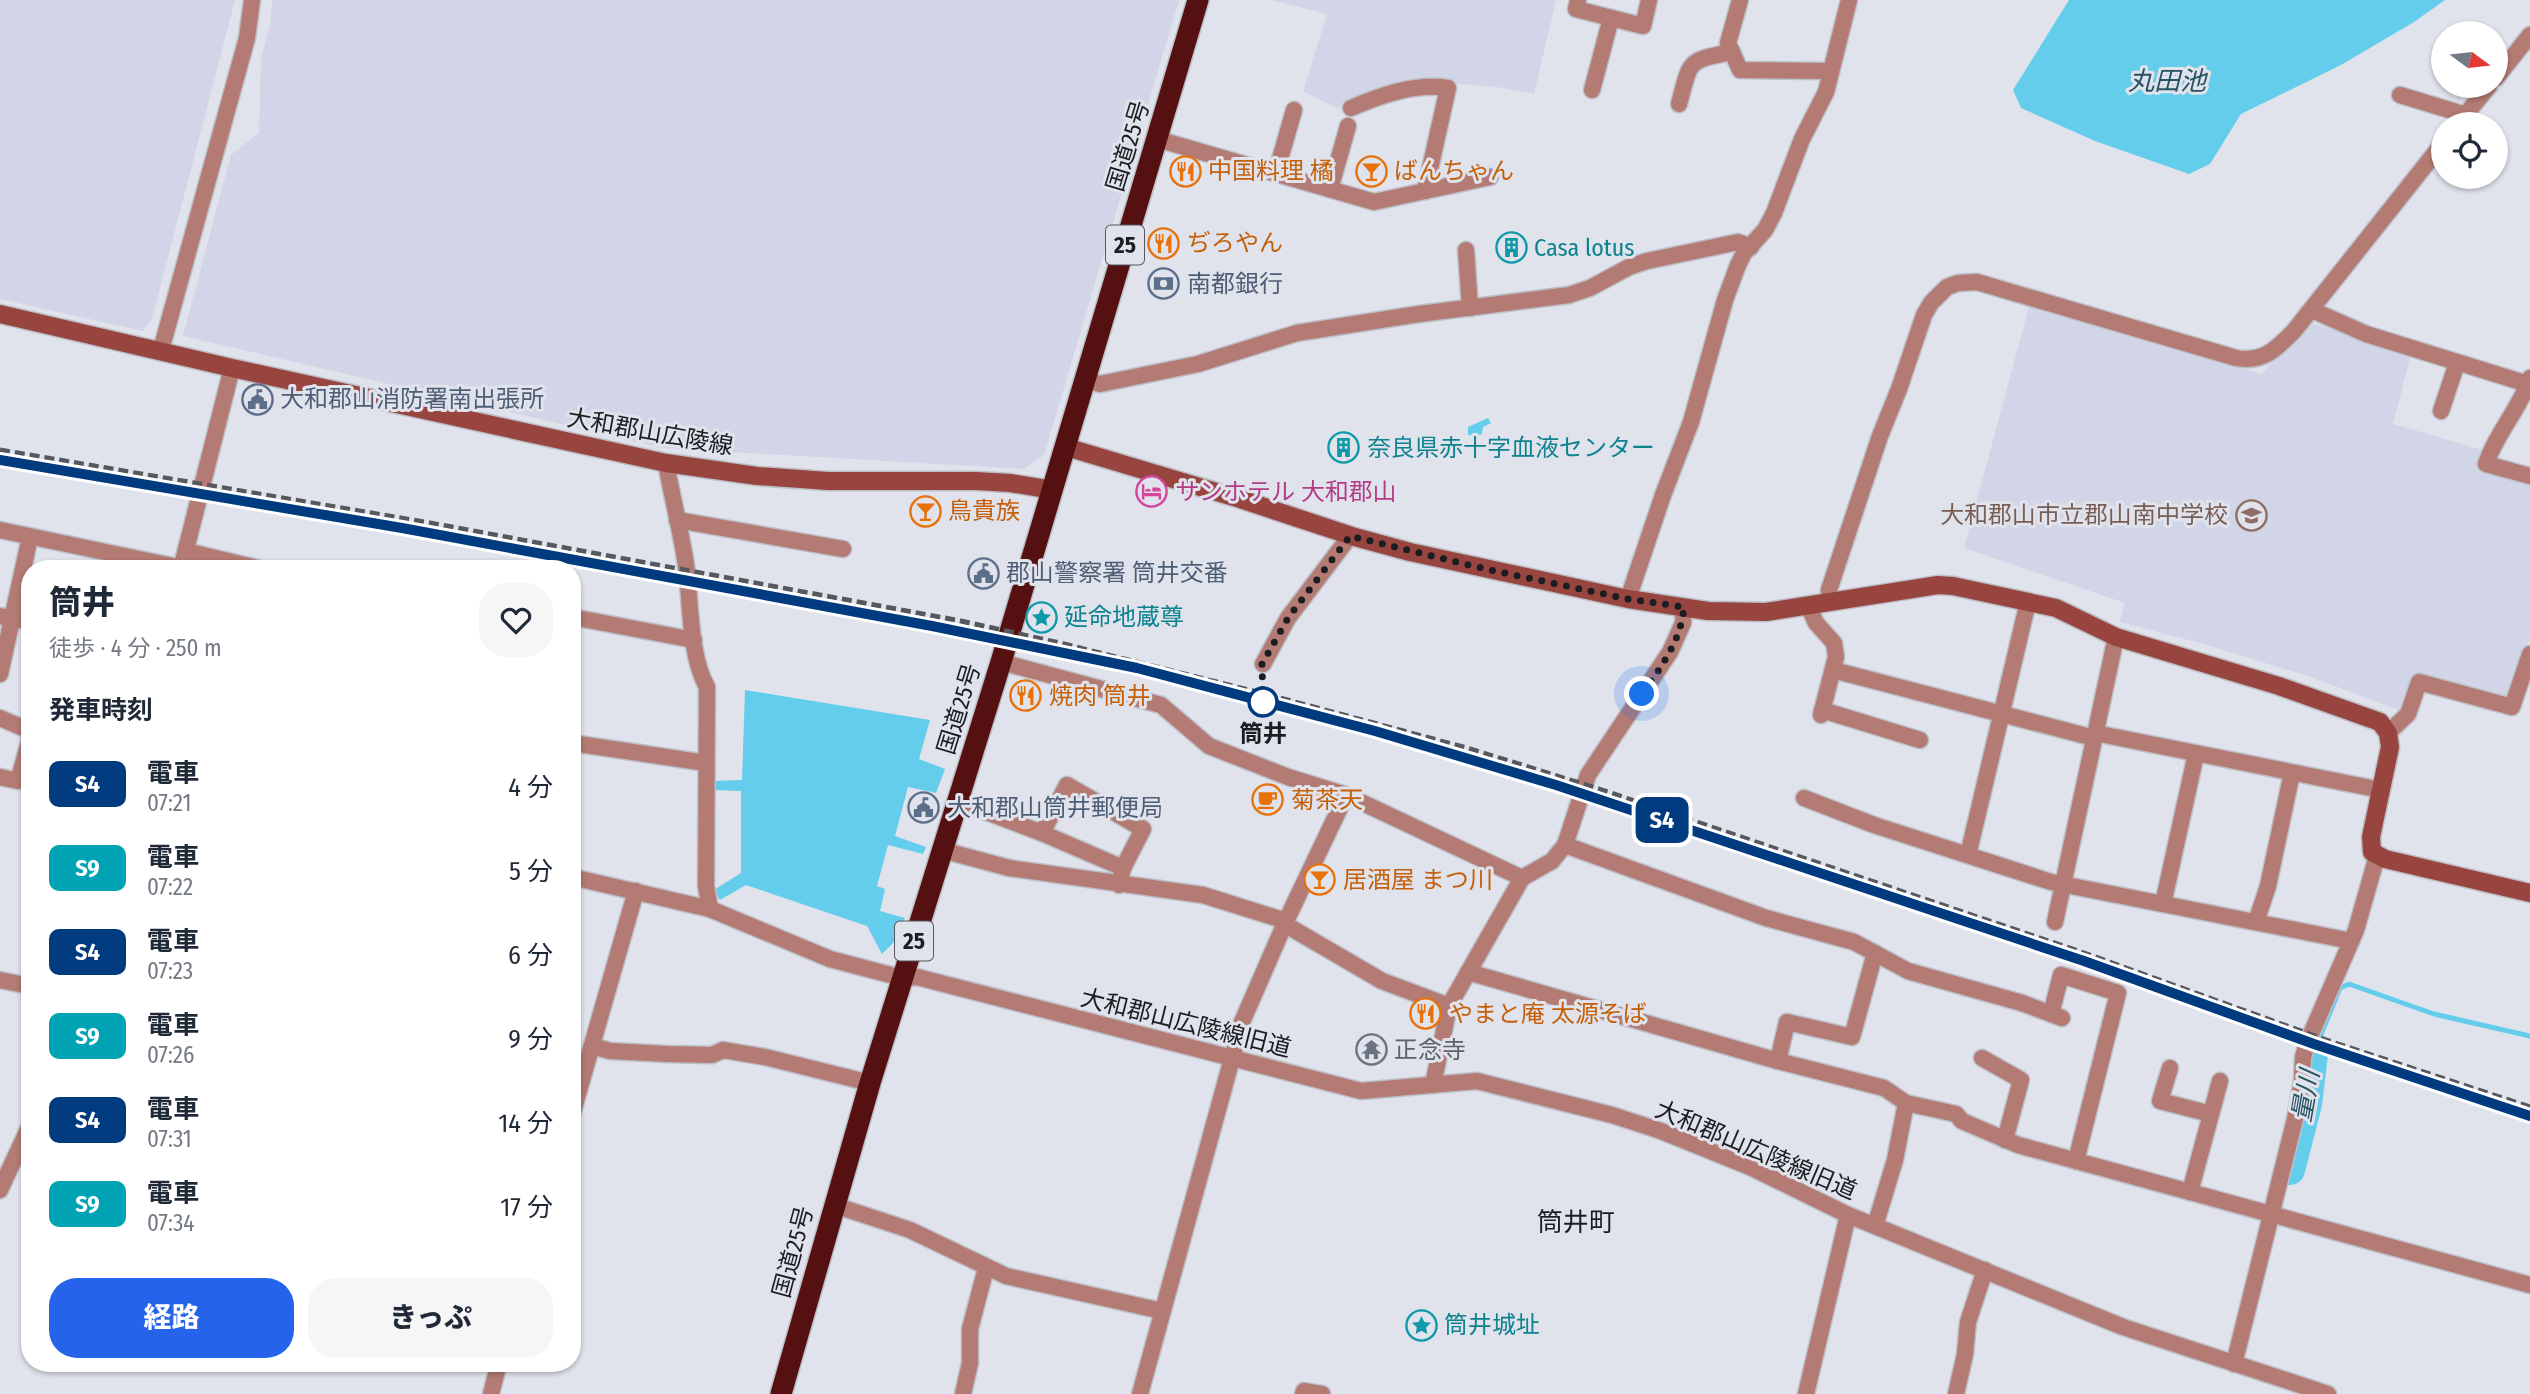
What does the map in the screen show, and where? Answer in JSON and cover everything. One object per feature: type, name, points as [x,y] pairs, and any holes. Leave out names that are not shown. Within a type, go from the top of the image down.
[{"type":"highway","name":"国道25号","points":[[781,1394],[870,1083],[1001,662],[1198,0]]},
{"type":"street","points":[[161,350],[247,38],[252,0]]},
{"type":"street","points":[[1578,0],[1576,9],[1643,26],[1649,0]]},
{"type":"street","points":[[1740,0],[1728,43],[1740,70],[1831,71]]},
{"type":"street","points":[[1628,599],[1691,422],[1725,300],[1738,265],[1765,230],[1774,213],[1802,139],[1826,92],[1849,0]]},
{"type":"street","points":[[1591,90],[1611,18]]},
{"type":"street","points":[[2508,63],[2530,35]]},
{"type":"street","points":[[1679,104],[1688,71],[1697,59],[1732,52]]},
{"type":"street","points":[[1351,108],[1410,88],[1430,85],[1448,88],[1424,191]]},
{"type":"street","points":[[2400,95],[2442,112]]},
{"type":"street","points":[[2468,112],[2479,98]]},
{"type":"street","points":[[1276,173],[1294,110]]},
{"type":"street","points":[[1330,189],[1348,126]]},
{"type":"street","points":[[1157,139],[1374,202],[1490,177]]},
{"type":"street","points":[[1829,602],[1829,590],[1924,315],[1931,303],[1947,287],[1958,282],[1977,282],[2248,360],[2261,358],[2273,352],[2312,310],[2431,158]]},
{"type":"street","points":[[1086,380],[1100,384],[1198,364],[1297,333],[1569,295],[1647,261],[1738,242],[1751,247]]},
{"type":"street","points":[[1466,250],[1470,308]]},
{"type":"street","points":[[2312,310],[2366,334],[2457,363],[2529,381],[2521,403],[2490,452],[2486,464],[2530,476]]},
{"type":"street","name":"大和郡山広陵線","points":[[0,314],[666,463],[757,476],[828,481],[987,482],[1053,490]]},
{"type":"street","points":[[2441,411],[2457,363]]},
{"type":"street","points":[[183,560],[232,368]]},
{"type":"street","points":[[1066,447],[1240,499],[1350,536],[1490,570],[1628,599],[1738,613],[1938,585],[2028,602],[2069,613],[2116,637],[2235,673],[2380,722],[2388,733],[2390,747],[2371,838],[2372,852],[2377,856],[2530,893]]},
{"type":"street","points":[[666,463],[685,563],[694,640],[702,677],[707,687],[706,886],[710,909]]},
{"type":"street","points":[[677,520],[843,549]]},
{"type":"street","points":[[0,530],[142,560]]},
{"type":"street","points":[[1262,664],[1288,618],[1350,536]]},
{"type":"street","points":[[23,560],[30,537]]},
{"type":"street","points":[[186,551],[220,560]]},
{"type":"street","points":[[0,674],[7,617],[21,568]]},
{"type":"street","points":[[1968,855],[2028,602]]},
{"type":"street","points":[[1808,605],[1816,623],[1834,643],[1836,657],[1821,713],[1920,740]]},
{"type":"street","points":[[1433,1085],[1449,1006],[1522,878],[1552,861],[1564,845],[1588,775],[1670,652],[1683,623],[1684,607]]},
{"type":"street","points":[[581,619],[694,640]]},
{"type":"street","points":[[2055,922],[2116,637]]},
{"type":"street","points":[[2388,733],[2408,714],[2419,681],[2512,708],[2530,654]]},
{"type":"street","points":[[1001,662],[1160,705],[1209,746],[1288,777],[1346,795],[1522,878]]},
{"type":"street","points":[[1833,670],[2001,715],[2095,736],[2381,790]]},
{"type":"street","points":[[0,718],[21,727]]},
{"type":"street","points":[[581,744],[706,762]]},
{"type":"street","points":[[2163,904],[2196,754]]},
{"type":"street","points":[[0,777],[18,781],[21,771]]},
{"type":"street","points":[[2256,922],[2268,886],[2292,773]]},
{"type":"street","points":[[1042,833],[1067,785],[1143,828],[1123,868],[1119,885]]},
{"type":"street","points":[[1140,1394],[1242,1022],[1346,795]]},
{"type":"street","points":[[1804,798],[1874,825],[2063,884],[2351,941]]},
{"type":"street","points":[[958,801],[1123,868]]},
{"type":"street","points":[[1564,845],[1766,918],[1854,942],[1908,971],[2022,1003],[2057,1016],[2062,975],[2118,993],[2076,1161]]},
{"type":"street","points":[[942,850],[1009,869],[1203,895],[1286,923],[1382,981],[1449,1006]]},
{"type":"street","points":[[2234,1364],[2276,1214],[2300,1100],[2305,1049],[2351,941],[2377,856]]},
{"type":"street","name":"大和郡山広陵線旧道","points":[[581,879],[710,909],[830,959],[902,978],[917,977],[1361,1091],[1477,1081],[1612,1115],[1661,1130],[1750,1167],[1848,1215],[2123,1327],[2234,1364],[2291,1389],[2328,1394]]},
{"type":"street","points":[[581,1065],[592,1046],[636,891]]},
{"type":"street","points":[[1778,1061],[1787,1021],[1852,1037],[1875,953]]},
{"type":"street","points":[[1468,972],[1778,1061],[1884,1088],[1906,1103],[1956,1114],[1962,1121],[2005,1140],[2076,1161],[2530,1285]]},
{"type":"street","points":[[0,980],[21,984]]},
{"type":"street","points":[[592,1046],[610,1051],[667,1054],[712,1055],[723,1050],[765,1057],[870,1083]]},
{"type":"street","points":[[1982,1058],[2021,1080],[2005,1140]]},
{"type":"street","points":[[2169,1068],[2160,1101],[2211,1114]]},
{"type":"street","points":[[2190,1192],[2220,1081]]},
{"type":"street","points":[[1875,1226],[1895,1160],[1906,1103]]},
{"type":"street","points":[[0,1189],[21,1144]]},
{"type":"street","points":[[834,1205],[910,1230],[1006,1276],[1162,1311]]},
{"type":"street","points":[[1806,1394],[1848,1215]]},
{"type":"street","points":[[962,1394],[970,1363],[970,1329],[986,1268]]},
{"type":"street","points":[[1956,1394],[1965,1354],[1968,1322],[1985,1270]]},
{"type":"street","points":[[491,1394],[497,1372]]},
{"type":"street","points":[[1303,1394],[1304,1391],[1322,1394]]},
{"type":"shaded area","points":[[0,0],[235,0],[152,319],[143,331],[0,299]]},
{"type":"shaded area","points":[[272,0],[1179,0],[1044,455],[1024,469],[663,448],[183,336],[231,155],[259,133],[261,59],[270,24]]},
{"type":"shaded area","points":[[1271,0],[1556,0],[1534,94],[1497,87],[1424,81],[1382,90],[1337,108],[1303,91],[1327,14]]},
{"type":"shaded area","name":"大和郡山市立郡山南中学校","points":[[2030,303],[2261,374],[2312,323],[2411,354],[2393,424],[2486,451],[2480,467],[2530,482],[2530,638],[2509,695],[2498,699],[2415,675],[2398,710],[2311,677],[2120,622],[2125,603],[1964,548]]},
{"type":"water","name":"丸田池","points":[[2069,0],[2445,0],[2414,22],[2341,65],[2241,114],[2210,164],[2189,174],[2095,141],[2021,108],[2013,90]]},
{"type":"water","points":[[1488,418],[1491,423],[1483,427],[1482,434],[1468,435],[1468,427]]},
{"type":"water","points":[[745,690],[930,720],[919,759],[945,769],[936,793],[908,787],[895,836],[926,847],[923,854],[888,845],[877,886],[885,889],[880,911],[905,918],[893,943],[882,954],[867,926],[746,885],[720,900],[714,890],[741,873],[741,791],[713,790],[713,781],[742,780]]},
{"type":"waterway","name":"量川","points":[[2313,1054],[2340,988],[2349,984],[2434,1014],[2530,1036]]},
{"type":"waterway","name":"量川","points":[[2290,1170],[2307,1104],[2313,1054]]},
{"type":"railway","points":[[0,450],[430,523],[961,621],[1265,694],[1467,748],[1599,789],[2087,954],[2326,1040],[2530,1107]]},
{"type":"train","name":"S4","points":[[0,460],[402,528],[570,560]]},
{"type":"train","name":"S4","points":[[581,562],[1065,652],[1137,668],[1468,757],[2084,961],[2314,1044],[2530,1116]]},
{"type":"place","name":"中国料理 橘","points":[[1185,171]]},
{"type":"place","name":"ばんちゃん","points":[[1371,171]]},
{"type":"place","name":"ぢろやん","points":[[1164,243]]},
{"type":"place","name":"Casa lotus","points":[[1511,248]]},
{"type":"place","name":"南都銀行","points":[[1164,284]]},
{"type":"place","name":"大和郡山消防署南出張所","points":[[257,399]]},
{"type":"place","name":"奈良県赤十字血液センター","points":[[1344,448]]},
{"type":"place","name":"サンホテル 大和郡山","points":[[1152,492]]},
{"type":"place","name":"鳥貴族","points":[[925,511]]},
{"type":"place","name":"大和郡山市立郡山南中学校","points":[[2251,515]]},
{"type":"place","name":"郡山警察署 筒井交番","points":[[983,573]]},
{"type":"place","name":"延命地蔵尊","points":[[1041,617]]},
{"type":"place","name":"焼肉 筒井","points":[[1026,696]]},
{"type":"place","name":"筒井","points":[[1263,702]]},
{"type":"place","name":"菊茶天","points":[[1268,800]]},
{"type":"place","name":"大和郡山筒井郵便局","points":[[924,808]]},
{"type":"place","name":"居酒屋 まつ川","points":[[1320,880]]},
{"type":"place","name":"やまと庵 太源そば","points":[[1426,1014]]},
{"type":"place","name":"正念寺","points":[[1371,1050]]},
{"type":"place","name":"筒井城址","points":[[1421,1325]]},
{"type":"district","name":"筒井町","points":[[1576,1222]]},
{"type":"route","points":[[1263,702],[1262,664],[1288,618],[1350,536],[1490,570],[1628,599],[1684,607],[1683,623],[1670,652],[1642,694]]}]
